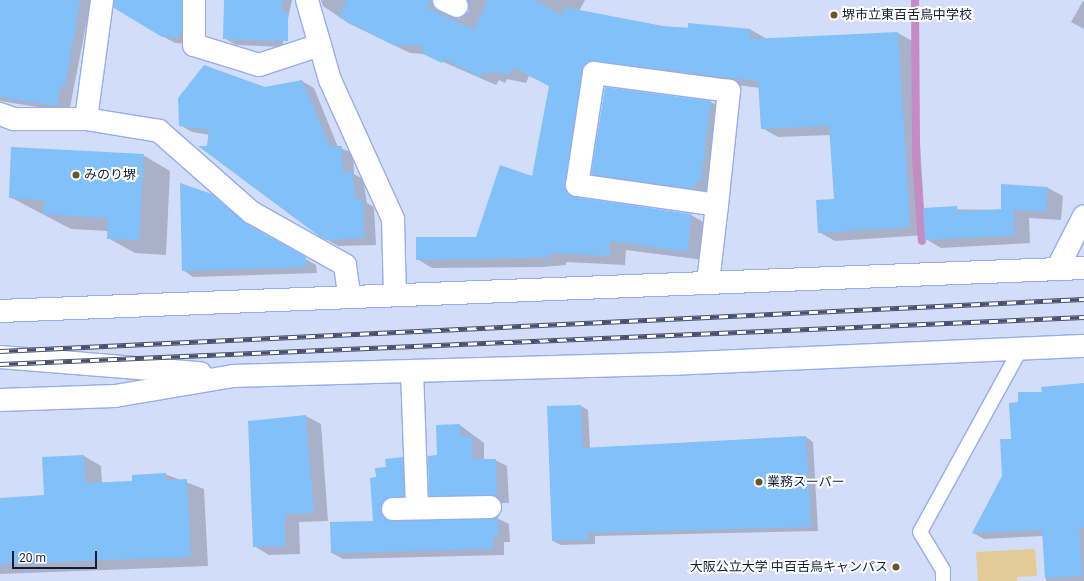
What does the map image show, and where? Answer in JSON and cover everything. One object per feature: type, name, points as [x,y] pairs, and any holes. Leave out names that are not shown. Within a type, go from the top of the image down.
[{"type":"street","points":[[86,119],[102,0]]},
{"type":"street","points":[[194,0],[194,44],[259,65],[320,45]]},
{"type":"street","points":[[307,0],[330,80],[393,219],[395,293]]},
{"type":"street","points":[[708,282],[717,205],[729,91],[594,73],[577,185],[717,205]]},
{"type":"street","points":[[0,114],[14,119],[86,119],[159,131],[250,212],[345,265],[349,295]]},
{"type":"street","points":[[1057,270],[1084,216]]},
{"type":"street","points":[[0,311],[395,293],[1084,268]]},
{"type":"street","points":[[0,357],[233,376],[412,371],[1084,346]]},
{"type":"street","points":[[412,371],[417,508]]},
{"type":"street","points":[[0,400],[115,396],[233,376]]},
{"type":"street","points":[[393,509],[490,507]]},
{"type":"lane","points":[[943,581],[943,570],[920,532],[1021,348]]},
{"type":"shaded area","points":[[1035,549],[1037,576],[1017,577],[1017,581],[978,581],[976,552]]},
{"type":"building","points":[[0,0],[80,0],[65,86],[60,86],[57,106],[0,97]]},
{"type":"building","points":[[114,0],[182,0],[182,30],[177,38],[162,37],[114,8]]},
{"type":"building","points":[[224,0],[283,0],[283,12],[288,12],[288,41],[223,39]]},
{"type":"building","points":[[347,0],[431,0],[427,8],[474,30],[488,0],[534,0],[562,15],[564,7],[663,26],[688,28],[688,23],[751,29],[750,39],[898,32],[910,227],[818,233],[816,200],[834,199],[829,126],[761,129],[758,81],[595,61],[584,65],[582,71],[566,190],[575,197],[691,214],[688,252],[610,241],[609,256],[550,253],[550,257],[416,260],[416,237],[476,237],[500,165],[532,176],[549,86],[513,67],[510,75],[491,71],[489,75],[483,72],[480,77],[444,59],[442,63],[423,54],[422,46],[393,45],[339,17]]},
{"type":"building","points":[[204,65],[265,87],[302,80],[330,146],[342,146],[343,172],[352,172],[356,200],[363,200],[364,238],[326,240],[319,236],[198,146],[207,146],[209,130],[179,126],[178,98]]},
{"type":"building","points":[[605,87],[711,101],[701,182],[696,180],[695,189],[591,174]]},
{"type":"building","name":"みのり堺","points":[[11,147],[144,154],[139,240],[107,239],[108,218],[43,214],[44,200],[9,198]]},
{"type":"building","points":[[180,183],[212,194],[245,223],[306,257],[306,267],[182,271]]},
{"type":"building","points":[[1001,184],[1048,187],[1046,212],[1014,210],[1015,235],[925,240],[923,208],[957,206],[958,212],[1001,209]]},
{"type":"building","points":[[1084,383],[1084,527],[1079,528],[1082,576],[1045,578],[1042,530],[972,533],[1002,476],[1000,439],[1011,439],[1009,403],[1018,402],[1018,392],[1042,392],[1041,387]]},
{"type":"building","points":[[581,405],[583,448],[806,436],[811,527],[588,533],[588,540],[552,541],[547,406]]},
{"type":"building","points":[[306,415],[314,513],[285,514],[285,546],[253,547],[248,421]]},
{"type":"building","points":[[460,424],[461,436],[472,436],[473,459],[496,459],[497,497],[429,496],[428,456],[437,455],[436,425]]},
{"type":"building","points":[[84,455],[86,483],[132,481],[132,475],[166,473],[166,480],[187,479],[191,557],[0,564],[0,498],[44,495],[42,457]]},
{"type":"building","points":[[403,457],[404,496],[386,499],[381,509],[383,516],[393,522],[498,517],[498,536],[493,536],[493,549],[331,553],[330,522],[373,521],[370,478],[376,477],[375,468],[386,467],[385,459]]},
{"type":"waterway","points":[[915,0],[916,160],[922,241]]},
{"type":"railway","points":[[0,351],[1084,299]]},
{"type":"railway","points":[[0,364],[1084,317]]},
{"type":"place","name":"堺市立東百舌鳥中学校","points":[[834,15]]},
{"type":"place","name":"みのり堺","points":[[76,175]]},
{"type":"place","name":"業務スーパー","points":[[759,482]]},
{"type":"place","name":"大阪公立大学 中百舌鳥キャンパス","points":[[896,567]]}]
